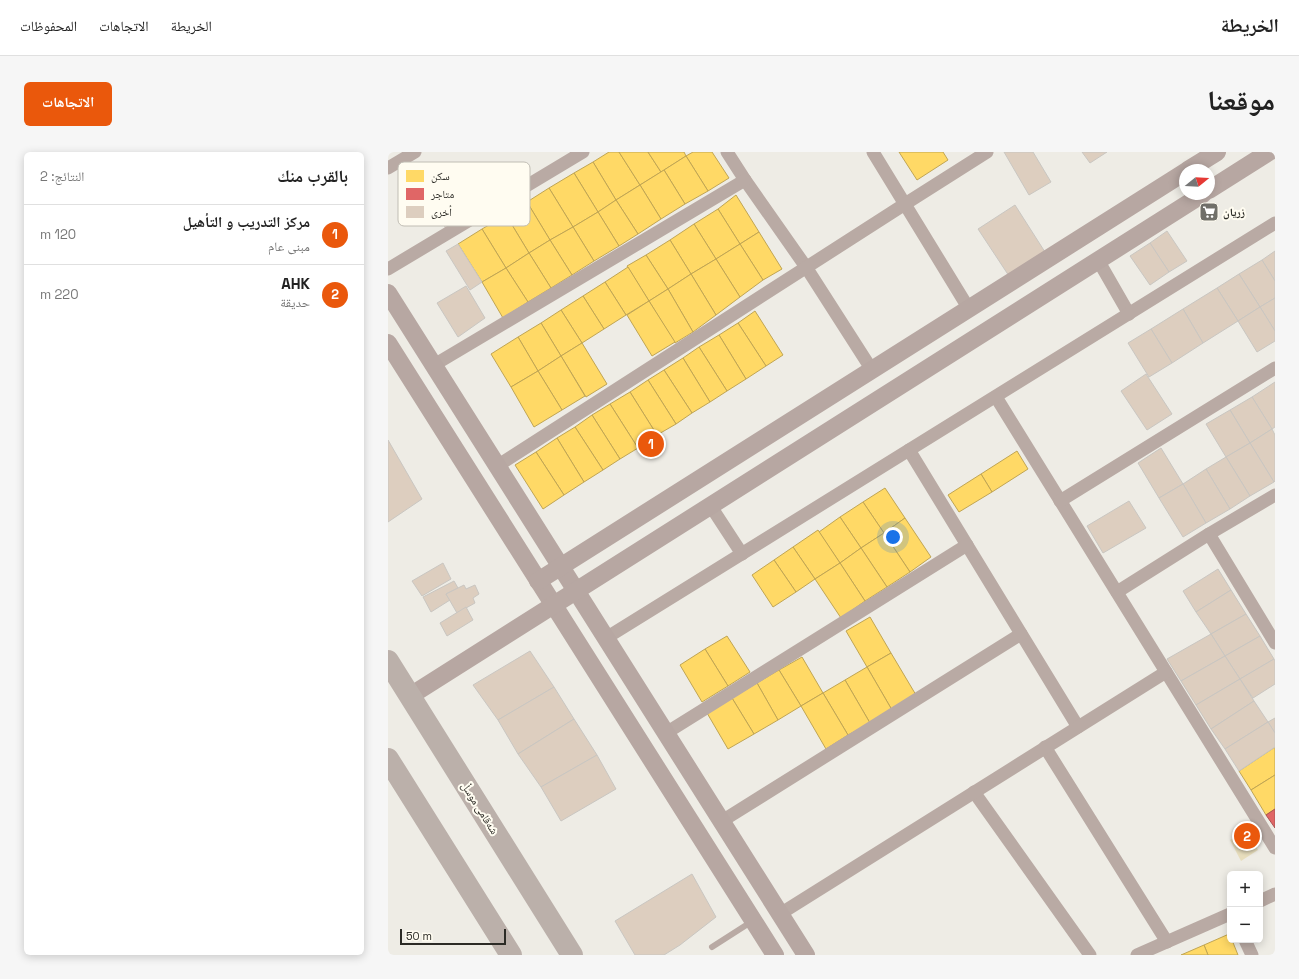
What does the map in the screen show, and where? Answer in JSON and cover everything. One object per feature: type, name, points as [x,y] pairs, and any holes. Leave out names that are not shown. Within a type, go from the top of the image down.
[{"type":"highway","name":"شەقامی موسڵ","points":[[388,661],[572,955]]},
{"type":"highway","points":[[388,759],[510,955]]},
{"type":"street","points":[[398,162],[415,152]]},
{"type":"street","points":[[530,184],[583,152]]},
{"type":"street","points":[[727,152],[788,243],[806,267],[872,370]]},
{"type":"street","points":[[873,152],[969,309]]},
{"type":"street","points":[[497,466],[987,152]]},
{"type":"street","points":[[1198,164],[1217,152]]},
{"type":"street","points":[[1215,186],[1269,152]]},
{"type":"street","points":[[388,168],[398,162]]},
{"type":"street","points":[[538,581],[1179,176]]},
{"type":"street","points":[[434,366],[745,180]]},
{"type":"street","points":[[410,696],[1193,200]]},
{"type":"street","points":[[606,638],[1275,223]]},
{"type":"street","points":[[388,269],[460,226]]},
{"type":"street","points":[[1057,253],[1072,277]]},
{"type":"street","points":[[1098,260],[1129,314]]},
{"type":"street","points":[[388,293],[806,955]]},
{"type":"street","points":[[388,343],[775,955]]},
{"type":"street","points":[[1060,502],[1275,369]]},
{"type":"street","points":[[996,397],[1275,848]]},
{"type":"street","points":[[909,450],[1078,727]]},
{"type":"street","points":[[1117,592],[1209,534],[1275,495]]},
{"type":"street","points":[[710,505],[742,554]]},
{"type":"street","points":[[1209,534],[1275,643]]},
{"type":"street","points":[[666,733],[967,545]]},
{"type":"street","points":[[722,821],[1021,634]]},
{"type":"street","points":[[780,914],[1166,672]]},
{"type":"street","points":[[1045,747],[1167,942]]},
{"type":"street","points":[[974,792],[1090,955]]},
{"type":"street","points":[[726,877],[748,862]]},
{"type":"street","points":[[1263,900],[1275,894]]},
{"type":"street","points":[[1137,955],[1227,915]]},
{"type":"street","points":[[1246,943],[1252,955]]},
{"type":"lane","points":[[712,947],[753,920]]},
{"type":"shaded area","points":[[1246,829],[1258,850],[1241,861],[1230,840]]},
{"type":"building: سكن","points":[[609,152],[619,152],[640,185],[616,200],[593,162]]},
{"type":"building: سكن","points":[[619,152],[648,152],[661,172],[640,185]]},
{"type":"building: سكن","points":[[648,152],[684,152],[686,156],[661,172]]},
{"type":"building: سكن","points":[[693,152],[712,152],[729,178],[708,191],[686,156]]},
{"type":"building: سكن","points":[[899,152],[943,152],[948,160],[917,180]]},
{"type":"building: سكن","points":[[686,156],[708,191],[685,204],[664,170]]},
{"type":"building: سكن","points":[[593,162],[616,200],[598,212],[574,173]]},
{"type":"building: سكن","points":[[664,170],[685,204],[661,219],[640,185]]},
{"type":"building: سكن","points":[[574,173],[598,212],[573,227],[549,188]]},
{"type":"building: سكن","points":[[640,185],[661,219],[638,234],[616,200]]},
{"type":"building: سكن","points":[[549,188],[573,227],[550,240],[530,207],[530,200]]},
{"type":"building: سكن","points":[[736,195],[759,232],[740,244],[718,209]]},
{"type":"building: سكن","points":[[616,200],[638,234],[619,246],[598,212]]},
{"type":"building: سكن","points":[[530,207],[550,240],[529,253],[513,226],[530,226]]},
{"type":"building: سكن","points":[[718,209],[740,244],[716,259],[694,224]]},
{"type":"building: سكن","points":[[598,212],[619,246],[594,261],[573,227]]},
{"type":"building: سكن","points":[[694,224],[716,259],[691,274],[670,240]]},
{"type":"building: سكن","points":[[487,226],[513,226],[529,253],[506,268],[482,229]]},
{"type":"building: سكن","points":[[573,227],[594,261],[572,275],[550,240]]},
{"type":"building: سكن","points":[[482,229],[506,268],[482,282],[458,244]]},
{"type":"building: سكن","points":[[759,232],[782,269],[763,280],[740,244]]},
{"type":"building: سكن","points":[[550,240],[572,275],[551,288],[529,253]]},
{"type":"building: سكن","points":[[670,240],[691,274],[668,289],[646,255]]},
{"type":"building: سكن","points":[[740,244],[763,280],[740,297],[716,259]]},
{"type":"building: سكن","points":[[529,253],[551,288],[528,302],[506,268]]},
{"type":"building: سكن","points":[[646,255],[668,289],[649,301],[627,266]]},
{"type":"building: سكن","points":[[716,259],[740,297],[716,315],[691,274]]},
{"type":"building: سكن","points":[[628,267],[649,301],[626,315],[605,282]]},
{"type":"building: سكن","points":[[506,268],[528,302],[503,318],[482,282]]},
{"type":"building: سكن","points":[[691,274],[716,315],[693,332],[668,289]]},
{"type":"building: سكن","points":[[605,282],[626,315],[604,329],[583,296]]},
{"type":"building: سكن","points":[[668,289],[693,332],[675,343],[649,301]]},
{"type":"building: سكن","points":[[583,296],[604,329],[582,343],[561,310]]},
{"type":"building: سكن","points":[[649,301],[675,342],[652,356],[627,315]]},
{"type":"building: سكن","points":[[561,310],[582,343],[561,356],[541,323]]},
{"type":"building: سكن","points":[[755,311],[783,355],[766,366],[738,323]]},
{"type":"building: سكن","points":[[541,323],[561,356],[538,371],[518,337]]},
{"type":"building: سكن","points":[[738,323],[766,366],[746,379],[719,335]]},
{"type":"building: سكن","points":[[719,335],[746,379],[727,391],[699,347]]},
{"type":"building: سكن","points":[[518,337],[538,371],[511,387],[491,354]]},
{"type":"building: سكن","points":[[582,343],[607,384],[586,397],[561,356]]},
{"type":"building: سكن","points":[[699,347],[727,391],[710,402],[683,358]]},
{"type":"building: سكن","points":[[561,356],[585,396],[562,410],[538,371]]},
{"type":"building: سكن","points":[[683,358],[710,402],[692,413],[664,370]]},
{"type":"building: سكن","points":[[664,370],[692,413],[676,424],[648,380]]},
{"type":"building: سكن","points":[[538,371],[562,410],[534,427],[511,387]]},
{"type":"building: سكن","points":[[648,380],[676,424],[657,435],[630,392]]},
{"type":"building: سكن","points":[[630,392],[657,435],[638,448],[610,404]]},
{"type":"building: سكن","points":[[610,404],[638,448],[620,459],[592,415]]},
{"type":"building: سكن","points":[[592,415],[620,459],[603,470],[575,427]]},
{"type":"building: سكن","points":[[575,427],[603,470],[584,482],[557,438]]},
{"type":"building: سكن","points":[[557,438],[584,482],[564,495],[536,452]]},
{"type":"building: سكن","points":[[1017,451],[1028,469],[992,492],[981,474]]},
{"type":"building: سكن","points":[[536,452],[564,495],[543,509],[515,465]]},
{"type":"building: سكن","points":[[981,474],[992,492],[959,512],[948,495]]},
{"type":"building: سكن","points":[[885,488],[905,518],[884,533],[863,502]]},
{"type":"building: سكن","points":[[863,502],[884,533],[861,548],[840,517]]},
{"type":"building: سكن","points":[[840,517],[861,548],[840,563],[819,532]]},
{"type":"building: سكن","points":[[905,518],[931,557],[910,572],[884,533]]},
{"type":"building: سكن","points":[[818,530],[840,563],[815,579],[793,547]]},
{"type":"building: سكن","points":[[884,533],[910,572],[887,587],[861,548]]},
{"type":"building: سكن","points":[[793,547],[815,579],[796,592],[774,560]]},
{"type":"building: سكن","points":[[861,548],[887,587],[865,601],[840,563]]},
{"type":"building: سكن","points":[[774,560],[796,592],[773,607],[752,575]]},
{"type":"building: سكن","points":[[840,563],[865,601],[841,618],[815,579]]},
{"type":"building: سكن","points":[[870,617],[891,653],[867,667],[846,631]]},
{"type":"building: سكن","points":[[727,636],[750,672],[728,686],[705,649]]},
{"type":"building: سكن","points":[[705,649],[728,686],[702,702],[680,665]]},
{"type":"building: سكن","points":[[891,653],[916,695],[892,710],[867,667]]},
{"type":"building: سكن","points":[[802,657],[823,693],[801,706],[779,670]]},
{"type":"building: سكن","points":[[867,667],[892,710],[870,723],[845,680]]},
{"type":"building: سكن","points":[[779,670],[801,706],[778,720],[757,683]]},
{"type":"building: سكن","points":[[845,680],[870,723],[848,735],[823,693]]},
{"type":"building: سكن","points":[[757,683],[778,720],[754,734],[732,698]]},
{"type":"building: سكن","points":[[823,693],[848,735],[826,749],[801,706]]},
{"type":"building: سكن","points":[[732,698],[754,734],[728,749],[707,713]]},
{"type":"building: سكن","points":[[1275,747],[1275,775],[1251,790],[1239,771]]},
{"type":"building: سكن","points":[[1275,775],[1275,809],[1266,815],[1251,790]]},
{"type":"building: سكن","points":[[1227,935],[1227,943],[1233,943],[1238,955],[1208,955],[1204,945]]},
{"type":"building: سكن","points":[[1204,945],[1208,955],[1181,955]]},
{"type":"building: متاجر","points":[[1275,809],[1275,828],[1266,815]]},
{"type":"building: أخرى","points":[[1004,152],[1033,152],[1051,182],[1029,195]]},
{"type":"building: أخرى","points":[[1082,152],[1107,152],[1090,163]]},
{"type":"building: أخرى","points":[[1015,205],[1045,252],[1009,276],[978,229]]},
{"type":"building: أخرى","points":[[1167,231],[1187,261],[1169,272],[1150,243]]},
{"type":"building: أخرى","points":[[1150,243],[1169,272],[1150,285],[1130,256]]},
{"type":"building: أخرى","points":[[458,244],[482,282],[470,290],[446,251]]},
{"type":"building: أخرى","points":[[1275,251],[1275,281],[1262,260]]},
{"type":"building: أخرى","points":[[1262,260],[1275,281],[1275,298],[1260,307],[1239,274]]},
{"type":"building: أخرى","points":[[1239,274],[1260,307],[1238,321],[1217,288]]},
{"type":"building: أخرى","points":[[466,286],[485,318],[458,337],[437,303]]},
{"type":"building: أخرى","points":[[1217,288],[1238,321],[1203,343],[1183,309]]},
{"type":"building: أخرى","points":[[1275,298],[1275,331],[1260,307]]},
{"type":"building: أخرى","points":[[1260,307],[1275,331],[1275,341],[1257,352],[1238,321]]},
{"type":"building: أخرى","points":[[1183,309],[1203,343],[1172,363],[1151,329]]},
{"type":"building: أخرى","points":[[1151,329],[1172,363],[1149,377],[1128,343]]},
{"type":"building: أخرى","points":[[1146,374],[1172,414],[1147,430],[1121,391]]},
{"type":"building: أخرى","points":[[1275,382],[1275,427],[1272,429],[1252,397]]},
{"type":"building: أخرى","points":[[1252,397],[1272,429],[1250,443],[1230,410]]},
{"type":"building: أخرى","points":[[1230,410],[1250,443],[1226,457],[1206,424]]},
{"type":"building: أخرى","points":[[1272,429],[1275,435],[1274,482],[1250,443]]},
{"type":"building: أخرى","points":[[388,440],[422,499],[388,522]]},
{"type":"building: أخرى","points":[[1250,443],[1274,482],[1250,496],[1226,457]]},
{"type":"building: أخرى","points":[[1161,448],[1183,484],[1159,498],[1138,463]]},
{"type":"building: أخرى","points":[[1226,457],[1250,496],[1230,509],[1206,469]]},
{"type":"building: أخرى","points":[[1206,469],[1230,509],[1206,523],[1183,484]]},
{"type":"building: أخرى","points":[[1183,484],[1206,523],[1183,537],[1159,498]]},
{"type":"building: أخرى","points":[[1129,501],[1146,528],[1103,553],[1087,526]]},
{"type":"building: أخرى","points":[[443,563],[451,579],[422,596],[412,581]]},
{"type":"building: أخرى","points":[[1218,569],[1231,590],[1196,612],[1183,591]]},
{"type":"building: أخرى","points":[[454,581],[458,588],[446,594],[450,600],[431,612],[423,597]]},
{"type":"building: أخرى","points":[[464,585],[466,589],[475,585],[479,594],[473,598],[475,603],[457,613],[446,594]]},
{"type":"building: أخرى","points":[[1231,590],[1246,614],[1211,634],[1196,612]]},
{"type":"building: أخرى","points":[[466,607],[473,620],[447,636],[440,623]]},
{"type":"building: أخرى","points":[[1246,614],[1260,636],[1225,656],[1211,634]]},
{"type":"building: أخرى","points":[[1211,634],[1225,656],[1181,681],[1167,659]]},
{"type":"building: أخرى","points":[[1260,636],[1274,659],[1240,679],[1225,656]]},
{"type":"building: أخرى","points":[[530,651],[554,687],[498,720],[473,685]]},
{"type":"building: أخرى","points":[[1225,656],[1240,679],[1196,705],[1181,681]]},
{"type":"building: أخرى","points":[[1274,659],[1275,684],[1253,698],[1240,679]]},
{"type":"building: أخرى","points":[[1240,679],[1254,701],[1211,729],[1196,705]]},
{"type":"building: أخرى","points":[[554,687],[574,719],[518,754],[498,720]]},
{"type":"building: أخرى","points":[[1254,701],[1268,722],[1225,749],[1211,729]]},
{"type":"building: أخرى","points":[[1275,718],[1275,733],[1268,722]]},
{"type":"building: أخرى","points":[[574,719],[597,755],[541,787],[518,754]]},
{"type":"building: أخرى","points":[[1268,722],[1275,733],[1275,747],[1239,771],[1225,749]]},
{"type":"building: أخرى","points":[[597,755],[616,789],[561,821],[541,787]]},
{"type":"building: أخرى","points":[[692,874],[716,917],[680,945],[664,955],[635,955],[615,921]]},
{"type":"place","name":"زریان","points":[[1209,212]]},
{"type":"place","name":"مركز التدريب و التأهيل","points":[[651,444]]},
{"type":"place","name":"AHK","points":[[1247,836]]}]
